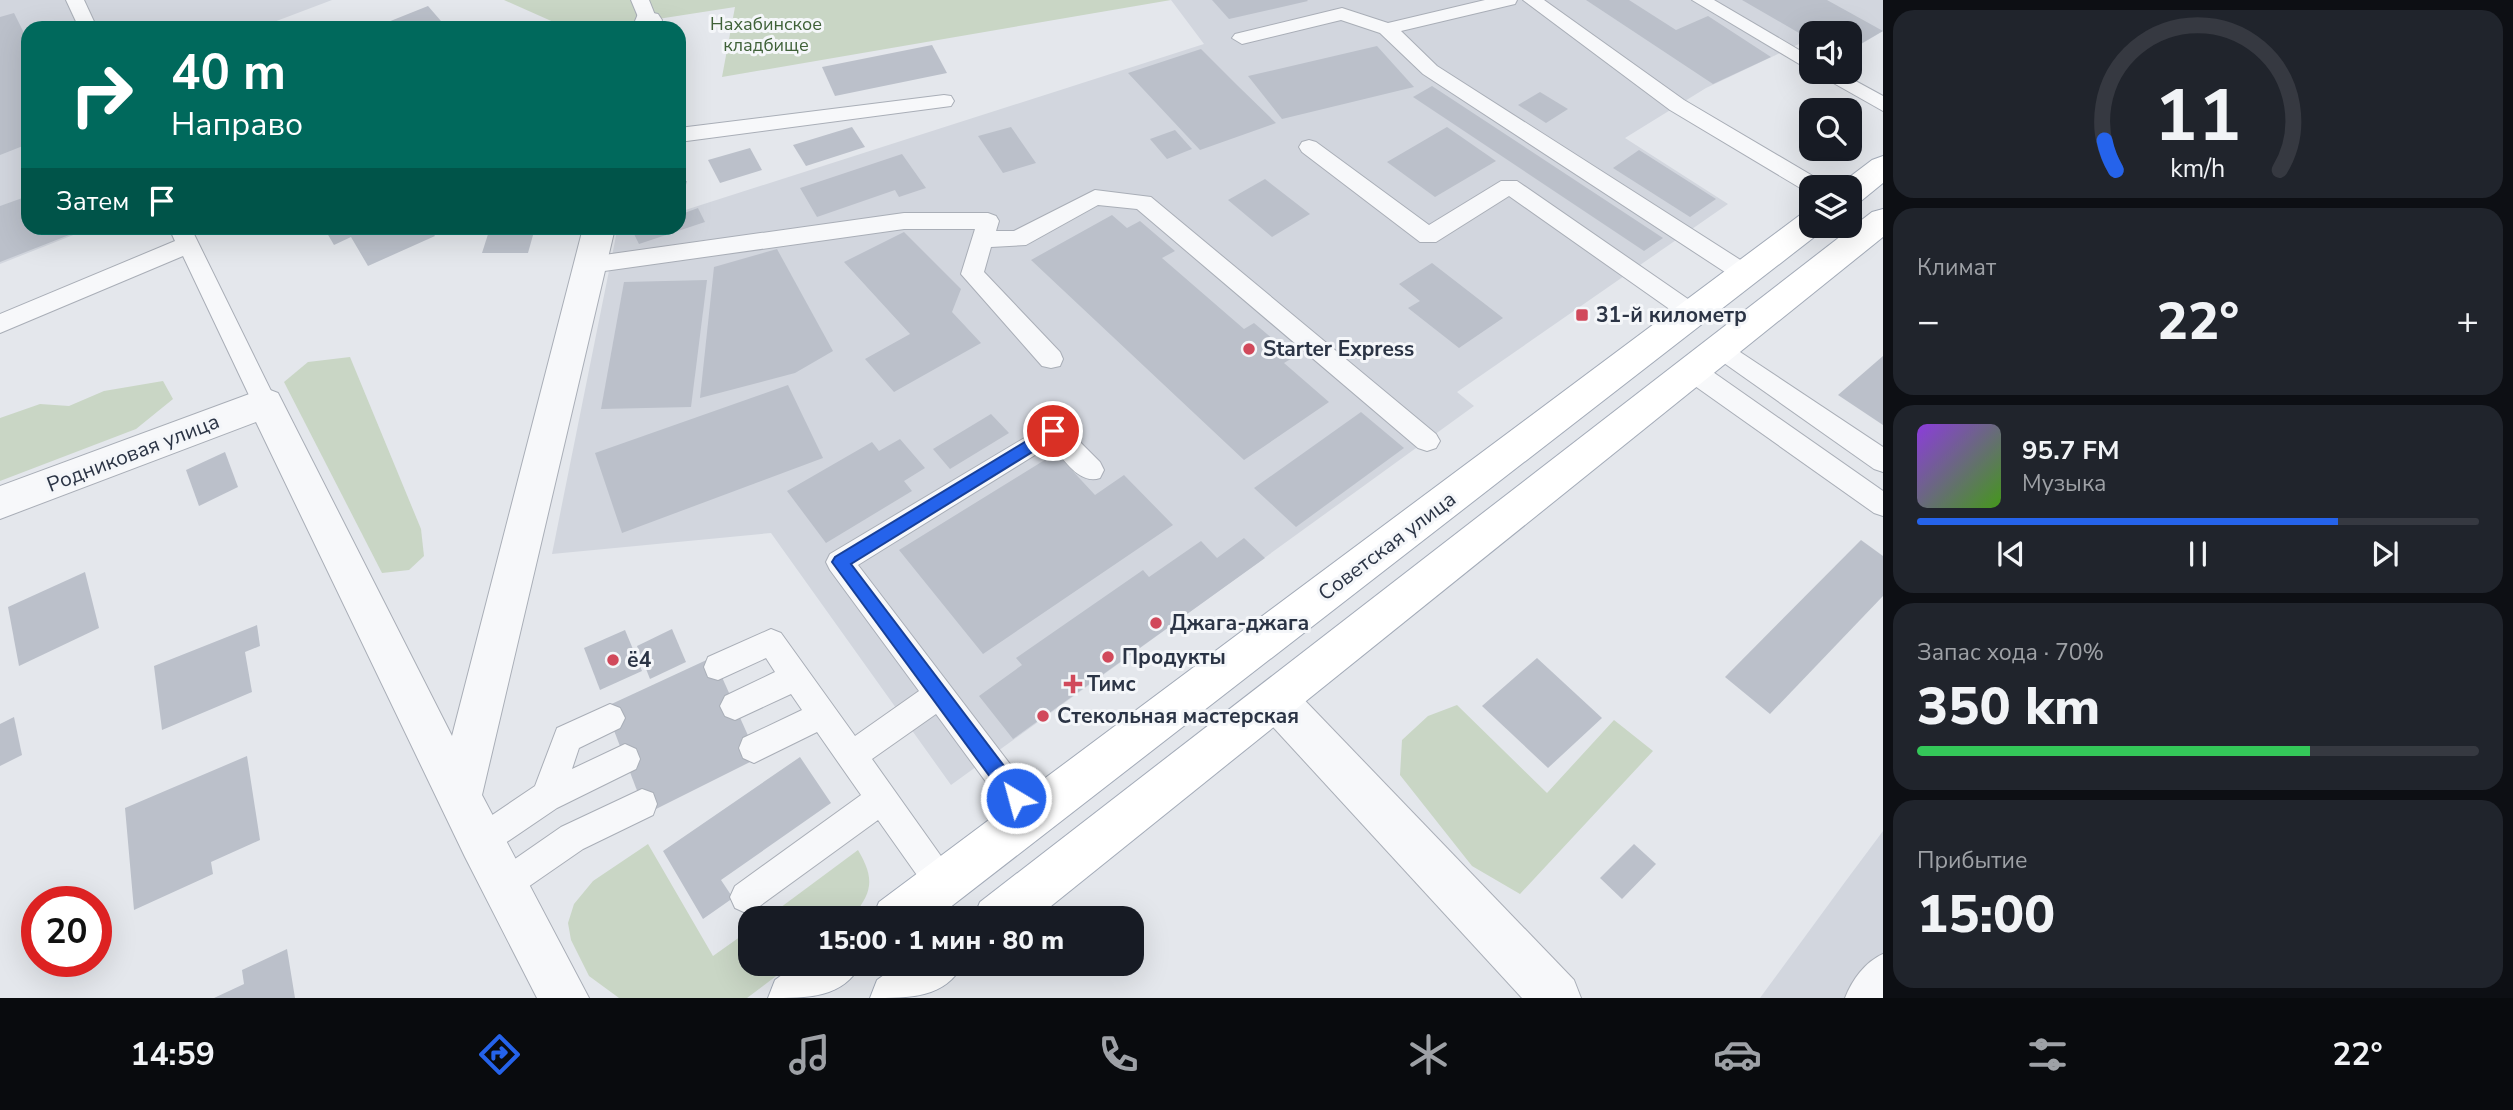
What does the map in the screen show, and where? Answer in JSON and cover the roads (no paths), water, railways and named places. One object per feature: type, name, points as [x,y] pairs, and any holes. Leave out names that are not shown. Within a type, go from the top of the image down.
[{"type":"main road","points":[[1862,184],[1883,167]]},
{"type":"main road","points":[[1014,906],[1277,701],[1883,220]]},
{"type":"main road","name":"Советская улица","points":[[913,906],[1799,232]]},
{"type":"main road","points":[[793,998],[821,976]]},
{"type":"main road","points":[[895,998],[923,976]]},
{"type":"street","points":[[459,797],[597,235]]},
{"type":"street","points":[[265,403],[481,841],[564,998]]},
{"type":"street","name":"Родниковая улица","points":[[0,503],[265,403]]},
{"type":"street","points":[[1277,701],[1556,998]]},
{"type":"lane","points":[[75,0],[85,21]]},
{"type":"lane","points":[[1387,29],[1508,0]]},
{"type":"lane","points":[[1532,0],[1677,105],[1799,177]]},
{"type":"lane","points":[[1702,0],[1799,58]]},
{"type":"lane","points":[[1242,38],[1342,14],[1387,29],[1430,69],[1745,274]]},
{"type":"lane","points":[[1846,84],[1883,104]]},
{"type":"lane","points":[[686,134],[944,101]]},
{"type":"lane","points":[[1310,147],[1428,236],[1509,186],[1693,314]]},
{"type":"lane","points":[[982,239],[1018,239],[1095,197],[1143,202],[1427,441]]},
{"type":"lane","points":[[590,265],[685,254],[904,221],[988,221],[972,275],[1051,359]]},
{"type":"lane","points":[[0,324],[184,236],[265,403]]},
{"type":"lane","points":[[1708,360],[1883,461]]},
{"type":"lane","points":[[1708,360],[1883,505]]},
{"type":"lane","points":[[1031,817],[840,562],[1053,431],[1091,470]]},
{"type":"lane","points":[[718,667],[771,642],[942,884]]},
{"type":"lane","points":[[735,706],[795,677]]},
{"type":"lane","points":[[851,756],[939,695]]},
{"type":"lane","points":[[754,748],[822,715]]},
{"type":"lane","points":[[546,797],[568,738],[610,718]]},
{"type":"lane","points":[[481,841],[546,797],[625,759]]},
{"type":"lane","points":[[746,897],[881,799]]},
{"type":"lane","points":[[504,885],[572,838],[642,804]]},
{"type":"lane","points":[[1862,998],[1883,971]]},
{"type":"place","name":"31-й километр","points":[[1582,315]]},
{"type":"place","name":"Starter Express","points":[[1249,349]]},
{"type":"place","name":"Джага-джага","points":[[1156,623]]},
{"type":"place","name":"Продукты","points":[[1108,657]]},
{"type":"place","name":"ё4","points":[[613,660]]},
{"type":"place","name":"Тимс","points":[[1073,684]]},
{"type":"place","name":"Стекольная мастерская","points":[[1043,716]]},
{"type":"park label","name":"Нахабинское кладбище","points":[[766,34]]}]
